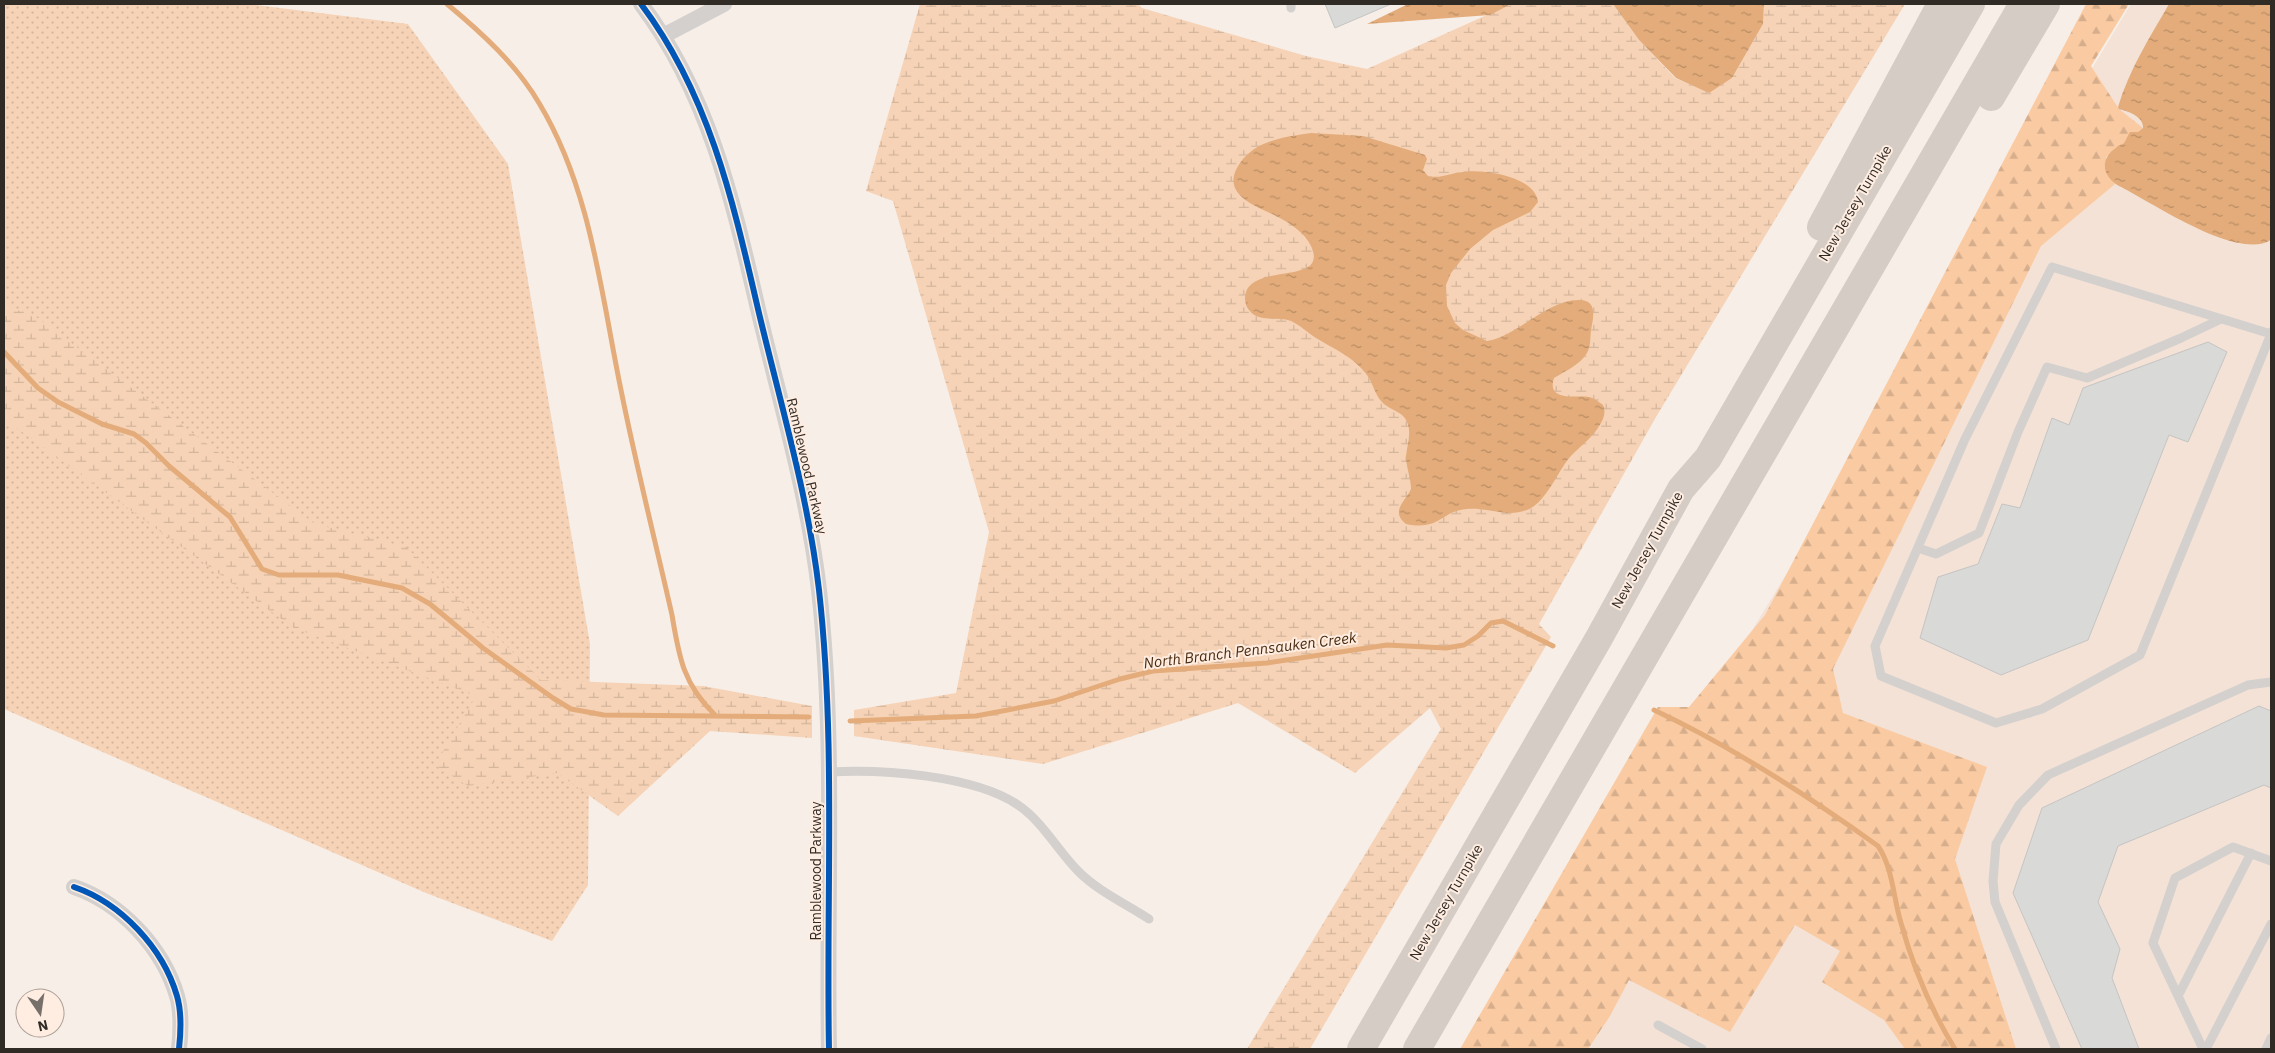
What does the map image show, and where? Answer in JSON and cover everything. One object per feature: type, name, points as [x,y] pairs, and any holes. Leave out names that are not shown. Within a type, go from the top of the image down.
[{"type":"highway","points":[[1680,489],[1694,455],[1941,4]]},
{"type":"highway","name":"New Jersey Turnpike","points":[[1361,1049],[1599,638],[1680,489],[1708,458],[1970,4]]},
{"type":"highway","points":[[1417,1049],[2023,4]]},
{"type":"highway","points":[[1799,391],[1900,253],[2046,4]]},
{"type":"street","name":"Ramblewood Parkway","points":[[641,4],[663,36],[688,80],[728,183],[806,513],[813,550],[822,626],[829,772],[828,1049]]},
{"type":"street","points":[[663,36],[724,4]]},
{"type":"street","points":[[74,887],[99,899],[120,914],[140,933],[162,962],[177,996],[180,1015],[180,1049]]},
{"type":"lane","points":[[2052,267],[2221,319],[2271,333],[2140,655],[2042,709],[1996,723],[1882,676],[1875,646],[1965,439],[2052,267]]},
{"type":"lane","points":[[1918,548],[1936,554],[1979,533],[2018,432],[2047,367],[2087,378],[2221,319]]},
{"type":"lane","points":[[2056,1049],[1996,902],[1993,880],[1996,844],[2019,805],[2048,775],[2248,686],[2271,682]]},
{"type":"lane","points":[[829,772],[861,770],[927,776],[1001,794],[1019,805],[1037,820],[1079,872],[1093,884],[1149,919]]},
{"type":"lane","points":[[2204,1049],[2154,943],[2175,878],[2233,846],[2271,861]]},
{"type":"lane","points":[[2178,996],[2251,853]]},
{"type":"lane","points":[[2204,1049],[2271,924]]},
{"type":"lane","points":[[1658,1025],[1702,1049]]},
{"type":"lane","points":[[2266,1049],[2271,1038]]},
{"type":"shaded area","points":[[2131,4],[2271,4],[2271,1049],[1499,1049]]},
{"type":"green space","points":[[4,4],[247,4],[408,24],[508,164],[590,644],[588,885],[552,941],[426,893],[4,709]]},
{"type":"green space","points":[[920,4],[1138,4],[1142,8],[1306,56],[1367,69],[1511,4],[1613,4],[1639,40],[1675,78],[1709,92],[1732,78],[1763,24],[1764,4],[1905,4],[1656,417],[1539,624],[1551,637],[1310,1049],[1247,1049],[1441,729],[1430,708],[1355,773],[1238,703],[1043,764],[854,736],[854,710],[956,693],[989,532],[893,201],[866,191]]},
{"type":"green space","points":[[2086,4],[2129,4],[2091,66],[2119,109],[2143,128],[2106,157],[2115,184],[2041,246],[1833,669],[1843,713],[1987,767],[1955,859],[2016,1049],[1905,1049],[1884,1020],[1822,982],[1840,951],[1795,925],[1730,1032],[1629,980],[1610,1016],[1588,1049],[1460,1049],[1658,707],[1689,707],[1765,615]]},
{"type":"green space","points":[[4,305],[36,317],[315,524],[406,547],[541,680],[703,686],[812,706],[812,738],[710,731],[618,816],[557,773],[468,786],[435,765],[476,696],[294,628],[4,419]]},
{"type":"water","points":[[1408,4],[1511,4],[1490,15],[1367,24]]},
{"type":"water","points":[[1613,4],[1764,4],[1763,24],[1732,78],[1709,93],[1676,78],[1639,40]]},
{"type":"water","points":[[2169,4],[2271,4],[2271,240],[2256,244],[2237,243],[2194,227],[2119,186],[2113,182],[2106,172],[2105,162],[2111,152],[2124,143],[2130,132],[2138,132],[2143,128],[2143,124],[2138,118],[2118,107],[2134,67]]},
{"type":"water","points":[[1311,133],[1363,136],[1425,155],[1427,159],[1423,170],[1428,176],[1437,177],[1472,171],[1495,173],[1518,180],[1535,193],[1538,202],[1530,212],[1493,230],[1470,249],[1451,273],[1446,285],[1447,306],[1455,323],[1463,330],[1487,341],[1499,338],[1545,311],[1569,301],[1586,301],[1592,307],[1593,321],[1587,353],[1576,364],[1554,378],[1553,386],[1554,391],[1564,396],[1589,397],[1596,400],[1603,405],[1604,417],[1594,433],[1565,463],[1545,494],[1534,507],[1512,513],[1467,509],[1451,513],[1434,523],[1426,525],[1406,524],[1399,515],[1400,507],[1411,489],[1406,456],[1409,430],[1405,418],[1382,402],[1367,375],[1350,358],[1291,321],[1263,318],[1253,314],[1248,308],[1245,294],[1252,283],[1263,278],[1301,270],[1310,266],[1314,258],[1311,246],[1297,229],[1283,219],[1251,204],[1243,198],[1237,191],[1234,183],[1234,174],[1247,155],[1263,144],[1281,138]]},
{"type":"building","points":[[1325,4],[1391,4],[1335,28]]},
{"type":"building","points":[[2208,342],[2227,352],[2188,442],[2169,435],[2088,640],[2001,675],[1920,638],[1938,577],[1978,564],[2002,504],[2020,508],[2052,418],[2069,425],[2083,388]]},
{"type":"building","points":[[2259,706],[2271,711],[2271,788],[2264,785],[2118,846],[2098,902],[2120,949],[2112,978],[2139,1049],[2082,1049],[2013,893],[2042,808]]},
{"type":"waterway","points":[[447,4],[473,26],[520,75],[539,103],[557,136],[571,170],[592,242],[627,418],[680,657],[689,681],[704,704],[715,715]]},
{"type":"waterway","name":"North Branch Pennsauken Creek","points":[[4,352],[38,388],[58,402],[102,424],[134,434],[146,443],[169,466],[230,517],[262,569],[279,575],[338,575],[402,588],[430,604],[483,648],[571,709],[604,715],[809,717]]},
{"type":"waterway","name":"North Branch Pennsauken Creek","points":[[850,721],[976,716],[1054,701],[1120,679],[1153,671],[1267,663],[1387,645],[1446,648],[1464,645],[1478,636],[1491,623],[1503,621],[1553,646]]},
{"type":"waterway","name":"North Branch Pennsauken Creek","points":[[1654,710],[1741,756],[1824,808],[1878,846],[1890,873],[1898,913],[1917,972],[1938,1019],[1955,1049]]},
{"type":"cycle path","points":[[641,4],[665,39],[684,74],[716,150],[739,228],[793,449],[808,519],[819,590],[827,704],[829,762],[829,1049]]},
{"type":"cycle path","points":[[74,887],[91,894],[124,916],[151,945],[162,961],[179,1002],[181,1022],[179,1049]]}]
